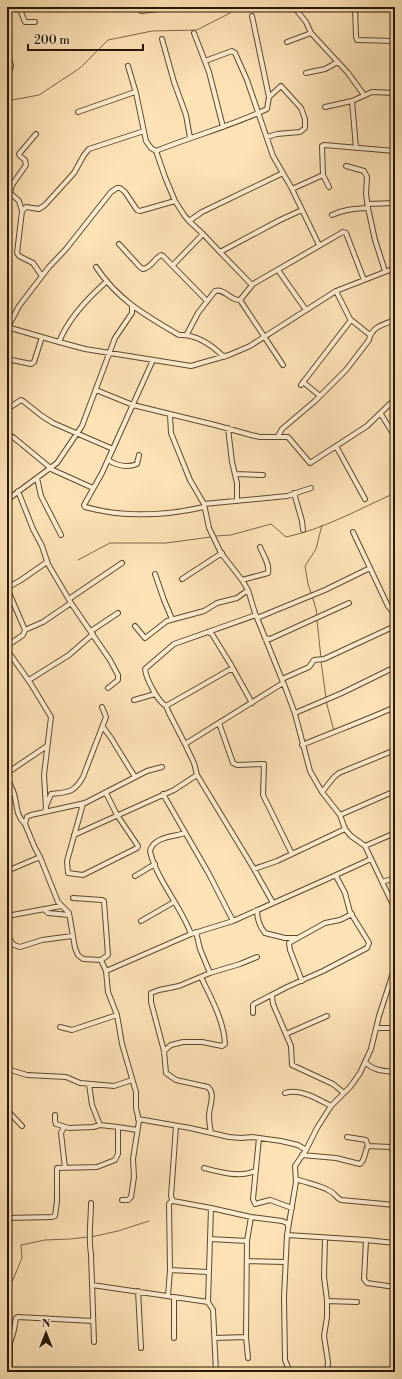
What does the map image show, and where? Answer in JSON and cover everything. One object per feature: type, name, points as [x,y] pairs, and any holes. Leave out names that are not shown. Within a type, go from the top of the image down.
[{"type":"street","points":[[19,7],[25,22],[35,22]]},
{"type":"street","points":[[141,11],[176,7]]},
{"type":"street","points":[[294,7],[306,22],[311,33],[338,62],[364,95]]},
{"type":"street","points":[[355,7],[357,40],[395,41]]},
{"type":"street","points":[[156,152],[268,109],[269,97],[252,16]]},
{"type":"street","points":[[194,33],[205,61],[223,127]]},
{"type":"street","points":[[287,42],[311,33]]},
{"type":"street","points":[[162,39],[174,82],[186,115],[190,138]]},
{"type":"street","points":[[7,50],[11,66],[10,69],[7,70]]},
{"type":"street","points":[[205,61],[234,51],[247,80],[274,156],[319,245]]},
{"type":"street","points":[[306,74],[325,69],[338,62]]},
{"type":"street","points":[[128,66],[136,92],[148,144],[156,152],[165,178],[176,201],[189,221],[252,285]]},
{"type":"street","points":[[267,137],[277,134],[300,132],[305,125],[305,116],[301,108],[281,86],[269,97]]},
{"type":"street","points":[[325,107],[352,101],[377,91],[394,93],[395,143]]},
{"type":"street","points":[[78,112],[136,92]]},
{"type":"street","points":[[352,101],[356,148]]},
{"type":"street","points":[[22,211],[26,207],[39,208],[45,205],[74,173],[89,149],[144,131]]},
{"type":"street","points":[[36,134],[20,152],[20,156],[25,160],[26,165],[9,184],[10,193],[19,201],[22,211],[17,253],[18,256],[33,263],[42,276]]},
{"type":"street","points":[[329,187],[323,175],[322,146],[395,152]]},
{"type":"street","points":[[346,166],[364,171],[367,178],[366,194],[368,206],[375,240],[385,272]]},
{"type":"street","points":[[189,221],[202,212],[283,173]]},
{"type":"street","points":[[292,189],[323,175]]},
{"type":"street","points":[[176,201],[140,211],[137,210],[125,192],[120,188],[117,188],[111,192],[66,249],[42,276],[19,306],[7,327],[59,342],[110,353],[191,366],[224,357],[250,346],[336,291],[395,268]]},
{"type":"street","points":[[332,216],[340,211],[348,209],[395,203]]},
{"type":"street","points":[[220,252],[302,210]]},
{"type":"street","points":[[240,300],[252,285],[343,232],[345,232],[364,280]]},
{"type":"street","points":[[173,265],[203,234]]},
{"type":"street","points":[[119,244],[143,269],[147,268],[161,255],[173,265],[207,301]]},
{"type":"street","points":[[96,267],[106,282],[132,306],[179,334],[187,334],[212,346],[224,357]]},
{"type":"street","points":[[278,270],[306,310]]},
{"type":"street","points":[[59,342],[64,330],[80,309],[92,294],[106,282]]},
{"type":"street","points":[[187,334],[198,313],[215,291],[218,290],[236,300],[240,300],[283,365]]},
{"type":"street","points":[[336,291],[351,320],[370,335]]},
{"type":"street","points":[[7,500],[57,463],[77,433],[86,417],[115,338],[132,313],[132,306]]},
{"type":"street","points":[[132,313],[142,312]]},
{"type":"street","points":[[320,396],[302,383],[351,320]]},
{"type":"street","points":[[278,436],[286,426],[320,396],[346,370],[369,340],[370,335],[376,328],[395,320]]},
{"type":"street","points":[[7,359],[32,364],[42,337]]},
{"type":"street","points":[[153,360],[108,460],[84,506],[85,507],[104,512],[134,515],[162,514],[204,505],[287,496],[310,488]]},
{"type":"street","points":[[96,390],[133,405],[170,415],[256,436],[288,437],[309,463],[367,426],[395,399]]},
{"type":"street","points":[[7,405],[12,406],[21,400],[53,423],[112,449]]},
{"type":"street","points":[[381,414],[395,437]]},
{"type":"street","points":[[170,415],[171,433],[174,443],[190,480],[204,505],[209,528],[222,553],[248,590],[256,617],[267,640],[295,713],[302,745],[310,771],[322,792],[340,815],[345,829],[351,836],[365,846],[395,909]]},
{"type":"street","points":[[228,428],[232,462],[238,483],[237,501]]},
{"type":"street","points":[[13,437],[51,468],[93,488]]},
{"type":"street","points":[[336,446],[365,499]]},
{"type":"street","points":[[108,460],[115,464],[131,466],[137,464],[139,454]]},
{"type":"street","points":[[236,474],[263,475]]},
{"type":"street","points":[[37,478],[41,496],[60,535]]},
{"type":"street","points":[[18,491],[33,529],[42,546],[47,562],[70,601],[92,632],[118,675],[117,681],[108,688]]},
{"type":"street","points":[[294,493],[303,530]]},
{"type":"street","points":[[353,532],[388,606],[395,615]]},
{"type":"street","points":[[242,580],[268,573],[267,564],[260,547]]},
{"type":"street","points":[[182,579],[222,553]]},
{"type":"street","points":[[25,630],[7,588],[47,562]]},
{"type":"street","points":[[7,646],[23,635],[25,630],[43,622],[122,563]]},
{"type":"street","points":[[272,903],[197,775],[194,763],[185,744],[168,713],[166,706],[155,694],[145,670],[147,666],[174,644],[256,617],[325,590],[370,568]]},
{"type":"street","points":[[155,574],[172,619]]},
{"type":"street","points":[[135,626],[145,638],[162,624],[172,619],[204,611],[217,603],[237,598],[248,590]]},
{"type":"street","points":[[7,605],[13,602]]},
{"type":"street","points":[[267,640],[349,603]]},
{"type":"street","points":[[29,680],[69,655],[92,632],[118,613]]},
{"type":"street","points":[[185,744],[252,703],[282,681],[309,667],[314,660],[324,659],[395,626]]},
{"type":"street","points":[[211,632],[231,665],[231,670],[252,703]]},
{"type":"street","points":[[7,650],[29,680],[51,717],[44,775],[46,809]]},
{"type":"street","points":[[295,713],[342,693],[395,667]]},
{"type":"street","points":[[166,706],[231,670]]},
{"type":"street","points":[[134,700],[155,694]]},
{"type":"street","points":[[46,809],[51,794],[70,792],[83,777],[106,717],[102,707]]},
{"type":"street","points":[[302,745],[395,707]]},
{"type":"street","points":[[219,722],[233,763],[237,765],[264,764],[263,795],[292,854]]},
{"type":"street","points":[[102,727],[111,738],[135,778]]},
{"type":"street","points":[[47,746],[7,775],[11,784],[9,789],[12,790],[17,814],[25,824],[58,902],[69,915],[75,948],[80,958],[85,960],[101,960],[108,955],[104,903],[102,900],[73,898]]},
{"type":"street","points":[[322,792],[339,773],[395,750]]},
{"type":"street","points":[[25,824],[27,817],[46,809],[83,804],[147,771],[162,767]]},
{"type":"street","points":[[74,836],[188,782],[197,775]]},
{"type":"street","points":[[340,815],[395,791]]},
{"type":"street","points":[[83,804],[67,861],[68,873],[83,875],[137,848],[138,846],[117,815],[106,793]]},
{"type":"street","points":[[163,794],[209,874],[233,921]]},
{"type":"street","points":[[254,870],[345,829]]},
{"type":"street","points":[[185,833],[166,838],[155,843],[151,847],[150,851],[174,902],[187,923],[191,934]]},
{"type":"street","points":[[365,846],[395,834]]},
{"type":"street","points":[[7,871],[40,857]]},
{"type":"street","points":[[106,971],[196,932],[233,921],[336,876],[371,858]]},
{"type":"street","points":[[135,876],[155,864]]},
{"type":"street","points":[[253,1013],[252,1005],[367,948],[369,943],[352,914],[345,893],[336,876]]},
{"type":"street","points":[[382,882],[395,878]]},
{"type":"street","points":[[141,921],[174,902]]},
{"type":"street","points":[[7,916],[61,906]]},
{"type":"street","points":[[44,909],[48,913],[69,915]]},
{"type":"street","points":[[257,910],[257,917]]},
{"type":"street","points":[[252,912],[257,917],[265,933],[285,938],[296,938]]},
{"type":"street","points":[[302,981],[289,948],[289,943],[325,923],[340,920],[352,914]]},
{"type":"street","points":[[196,932],[200,949],[210,973]]},
{"type":"street","points":[[7,936],[14,945],[20,947],[42,940],[72,936]]},
{"type":"street","points":[[211,1133],[209,1114],[212,1095],[210,1089],[208,1087],[176,1080],[169,1077],[166,1071],[164,1051],[151,1002],[151,993],[179,986],[210,973],[257,957]]},
{"type":"street","points":[[101,960],[106,971],[108,992],[117,1015],[122,1044],[136,1092],[138,1130],[134,1159],[134,1177],[131,1197],[128,1200],[122,1200]]},
{"type":"street","points":[[290,1372],[285,1360],[284,1297],[287,1235],[295,1196],[295,1166],[306,1150],[317,1128],[331,1106],[350,1087],[360,1074],[371,1049],[379,1016],[395,967]]},
{"type":"street","points":[[164,1051],[171,1045],[183,1042],[202,1042],[222,1046],[225,1044],[219,1019],[212,1000],[200,977]]},
{"type":"street","points":[[389,986],[395,987]]},
{"type":"street","points":[[272,996],[291,1046],[293,1066],[333,1084],[344,1093]]},
{"type":"street","points":[[60,1027],[72,1030],[117,1015]]},
{"type":"street","points":[[286,1034],[327,1016]]},
{"type":"street","points":[[377,1028],[395,1028]]},
{"type":"street","points":[[365,1062],[369,1066],[378,1070],[395,1072]]},
{"type":"street","points":[[7,1069],[27,1075],[66,1077],[76,1082],[88,1084],[114,1086],[132,1080]]},
{"type":"street","points":[[88,1084],[92,1105],[100,1125]]},
{"type":"street","points":[[285,1093],[295,1091],[318,1099],[331,1106]]},
{"type":"street","points":[[7,1110],[22,1126]]},
{"type":"street","points":[[55,1115],[56,1124],[64,1127],[93,1127],[100,1125],[138,1130]]},
{"type":"street","points":[[138,1119],[235,1138],[259,1138],[290,1143],[298,1145],[306,1150]]},
{"type":"street","points":[[168,1296],[170,1270],[169,1204],[172,1200],[173,1158],[176,1126]]},
{"type":"street","points":[[64,1127],[61,1133],[65,1168]]},
{"type":"street","points":[[7,1218],[55,1216],[57,1201],[57,1168],[97,1167],[115,1160],[118,1154],[118,1127]]},
{"type":"street","points":[[302,1155],[336,1158],[360,1164],[366,1156],[368,1146],[365,1139],[347,1137]]},
{"type":"street","points":[[259,1138],[253,1199],[255,1204],[270,1200],[292,1208]]},
{"type":"street","points":[[368,1146],[389,1146],[392,1148],[395,1156]]},
{"type":"street","points":[[204,1168],[226,1173],[248,1174],[255,1171]]},
{"type":"street","points":[[296,1179],[326,1188],[338,1199],[395,1205]]},
{"type":"street","points":[[172,1200],[175,1202],[250,1217],[282,1221],[287,1223],[289,1228]]},
{"type":"street","points":[[91,1203],[91,1228],[89,1240],[91,1254],[94,1342]]},
{"type":"street","points":[[211,1208],[208,1302],[213,1310],[216,1372]]},
{"type":"street","points":[[248,1358],[246,1337],[250,1217]]},
{"type":"street","points":[[287,1235],[366,1240],[395,1244]]},
{"type":"street","points":[[325,1238],[324,1277],[327,1301],[327,1321],[324,1336],[328,1362],[327,1372]]},
{"type":"street","points":[[210,1239],[248,1241]]},
{"type":"street","points":[[366,1240],[365,1281],[367,1283],[386,1287],[395,1287]]},
{"type":"street","points":[[248,1261],[285,1262]]},
{"type":"street","points":[[170,1270],[208,1272]]},
{"type":"street","points":[[92,1285],[208,1302]]},
{"type":"street","points":[[138,1291],[141,1348]]},
{"type":"street","points":[[174,1297],[174,1338]]},
{"type":"street","points":[[327,1301],[357,1302]]},
{"type":"street","points":[[10,1372],[10,1343],[16,1318],[93,1321]]},
{"type":"street","points":[[215,1338],[246,1337]]},
{"type":"waterway","points":[[7,101],[39,95],[80,68],[108,40],[152,31],[197,30],[230,13],[237,7]]},
{"type":"waterway","points":[[216,536],[231,535],[271,524],[286,537],[328,524],[395,493]]},
{"type":"waterway","points":[[311,593],[305,566],[316,549],[322,525]]},
{"type":"waterway","points":[[78,560],[110,543],[166,543],[211,537]]},
{"type":"waterway","points":[[312,596],[317,616]]},
{"type":"waterway","points":[[317,620],[321,658]]},
{"type":"waterway","points":[[321,661],[326,698]]},
{"type":"waterway","points":[[326,701],[334,731]]},
{"type":"waterway","points":[[91,1237],[118,1231],[149,1221]]},
{"type":"waterway","points":[[7,1294],[22,1258],[21,1245],[45,1240],[88,1237]]}]
